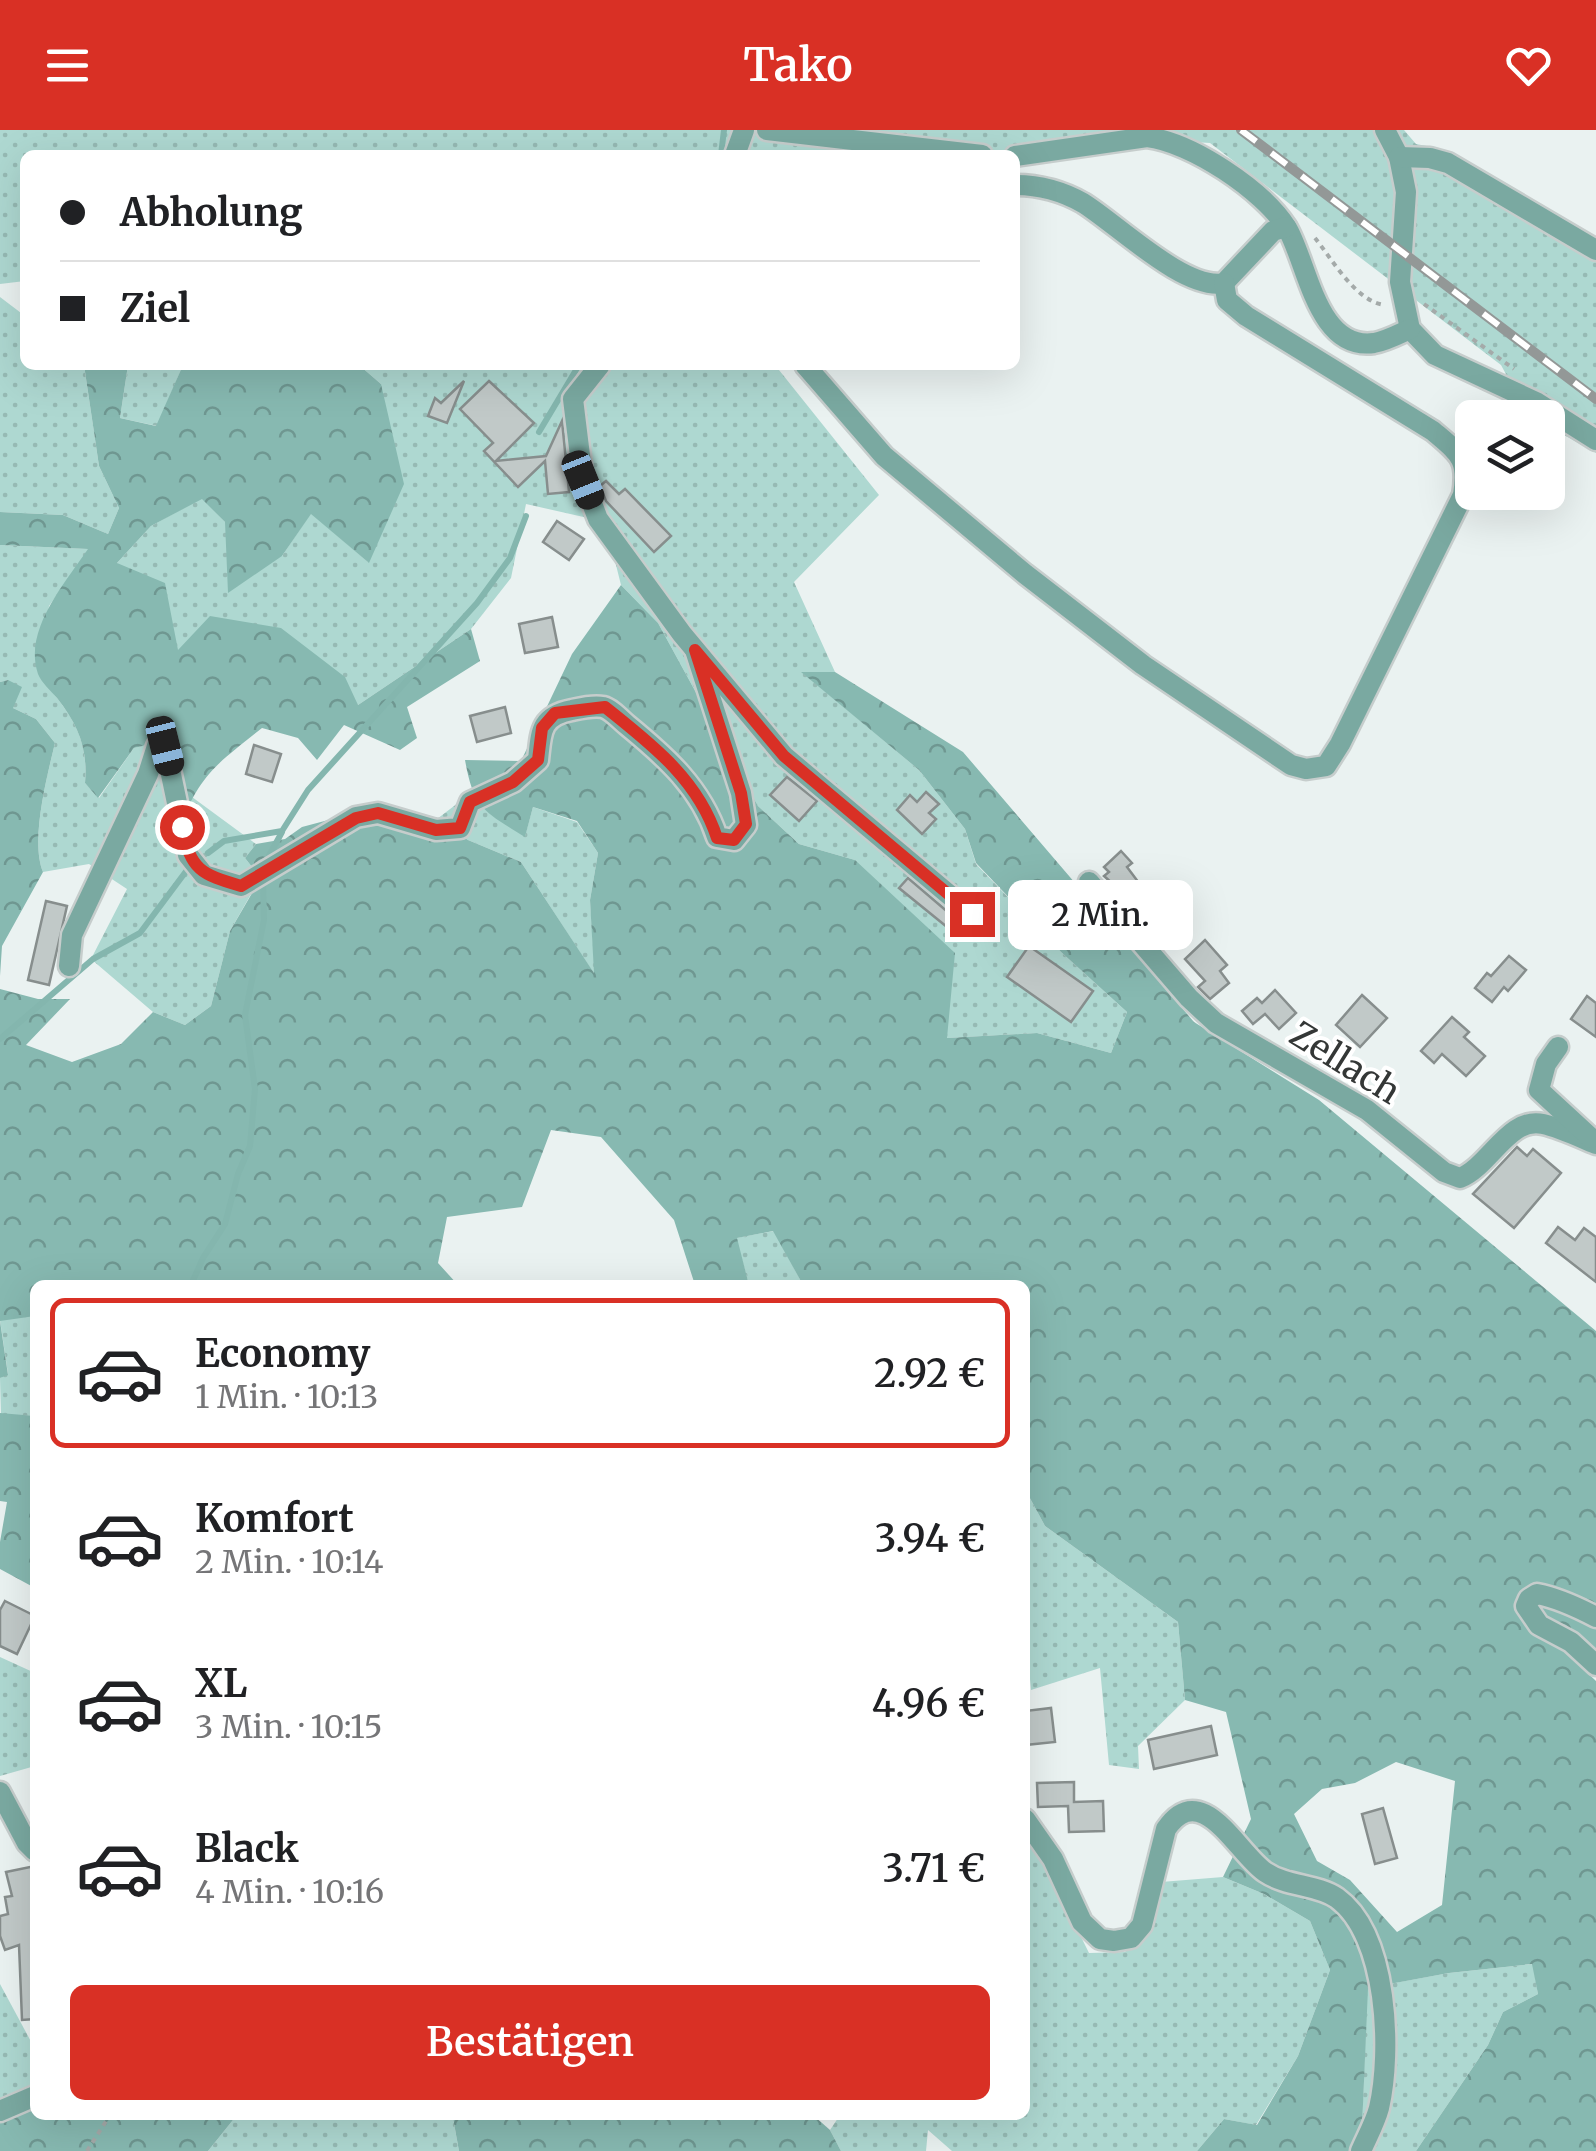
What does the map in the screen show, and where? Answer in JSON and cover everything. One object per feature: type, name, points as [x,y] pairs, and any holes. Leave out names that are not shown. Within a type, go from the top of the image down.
[{"type":"street","points":[[767,130],[944,150]]},
{"type":"street","points":[[1385,130],[1399,157],[1406,192],[1400,282],[1410,329],[1435,355],[1536,402],[1596,440]]},
{"type":"street","points":[[1020,155],[1122,140],[1166,139],[1202,154],[1269,206],[1286,227],[1325,320],[1339,334],[1356,342],[1374,343],[1410,329]]},
{"type":"street","points":[[1399,157],[1448,163],[1596,250]]},
{"type":"street","points":[[1020,186],[1056,191],[1082,202],[1190,278],[1215,285],[1224,283],[1273,231],[1286,227]]},
{"type":"street","points":[[809,370],[884,456],[1025,574],[1143,665],[1291,764],[1306,769],[1326,766],[1463,495],[1467,471],[1459,454],[1433,432],[1246,316],[1227,300],[1224,283]]},
{"type":"street","points":[[596,370],[573,399],[583,480],[598,518],[695,650],[784,756],[972,914]]},
{"type":"street","points":[[69,966],[72,935],[148,774],[157,746],[165,746],[188,855],[204,874],[241,886],[356,818],[378,813],[436,830],[460,828],[470,802],[513,782],[538,760],[542,728],[555,713],[587,707],[605,707],[652,746],[689,781],[717,838],[734,840],[746,824],[741,793],[695,650]]},
{"type":"street","name":"Zellach","points":[[1089,882],[1189,998],[1216,1022],[1367,1110],[1444,1172],[1460,1178],[1474,1172],[1513,1131],[1526,1124],[1542,1123],[1596,1143]]},
{"type":"street","points":[[1558,1047],[1546,1064],[1540,1090],[1596,1143]]},
{"type":"street","points":[[1596,1617],[1572,1604],[1536,1594],[1526,1606],[1539,1625],[1571,1642],[1596,1665]]},
{"type":"street","points":[[0,1792],[30,1846]]},
{"type":"street","points":[[1030,1827],[1053,1860],[1082,1922],[1100,1939],[1114,1942],[1130,1938],[1142,1924],[1166,1829],[1173,1818],[1186,1812],[1206,1814],[1264,1871],[1291,1885],[1333,1895],[1346,1906],[1360,1924],[1374,1954],[1384,2019],[1378,2109],[1361,2151]]},
{"type":"street","points":[[0,2111],[30,2098]]},
{"type":"path","points":[[86,2151],[107,2120]]},
{"type":"green space","points":[[0,130],[1404,130],[1416,144],[1437,148],[1571,238],[1596,249],[1596,453],[1565,436],[1565,400],[1520,400],[1501,365],[1210,143],[1110,137],[1020,154],[1020,150],[20,150],[20,282],[0,284]]},
{"type":"green space","points":[[0,297],[20,312],[20,370],[85,370],[99,466],[119,508],[108,534],[63,515],[0,512]]},
{"type":"green space","points":[[85,370],[127,370],[120,418],[156,426],[181,370],[365,370],[381,384],[404,484],[369,563],[311,514],[282,556],[228,593],[225,522],[202,499],[151,526],[117,563],[165,583],[178,650],[210,616],[281,628],[345,677],[358,705],[471,629],[480,661],[407,707],[417,738],[400,750],[344,725],[317,760],[298,738],[262,728],[212,771],[195,794],[179,828],[170,739],[134,748],[98,798],[85,783],[85,759],[76,728],[39,677],[35,657],[41,624],[88,549],[0,545],[0,512],[63,515],[108,534],[119,508],[99,466]]},
{"type":"green space","points":[[127,370],[181,370],[157,426],[120,418]]},
{"type":"green space","points":[[365,370],[779,370],[879,495],[794,582],[835,672],[803,673],[919,770],[965,829],[976,864],[1061,952],[1127,1012],[1111,1053],[1037,1033],[947,1038],[855,860],[799,844],[758,806],[658,623],[621,585],[613,553],[588,518],[526,504],[511,578],[471,629],[358,705],[178,651],[117,563],[151,526],[202,498],[225,522],[282,556],[311,513],[368,562],[381,384]]},
{"type":"green space","points":[[0,545],[89,549],[49,606],[39,675],[80,737],[85,783],[99,798],[134,748],[170,738],[180,826],[192,797],[256,844],[245,858],[252,867],[255,887],[230,931],[211,1006],[185,1025],[153,1012],[91,959],[127,889],[89,864],[43,872],[39,826],[55,743],[36,719],[13,708],[8,680],[0,682]]},
{"type":"green space","points":[[621,585],[658,623],[758,806],[799,844],[855,860],[955,953],[947,1038],[1037,1033],[1111,1053],[1127,1012],[1061,952],[976,863],[965,829],[919,770],[801,672],[835,672],[963,752],[1194,1022],[1319,1100],[1596,1331],[1596,1655],[1576,1662],[1596,1681],[1596,2151],[1416,2151],[1488,2045],[1503,2012],[1538,1994],[1532,1964],[1449,1973],[1368,1988],[1362,2128],[1351,2151],[1197,2151],[1224,2119],[1257,2125],[1298,2056],[1330,1970],[1310,1921],[1264,1894],[1223,1877],[1251,1819],[1226,1712],[1185,1700],[1178,1622],[1045,1526],[1030,1498],[1030,1280],[800,1280],[773,1231],[737,1238],[748,1280],[693,1280],[674,1220],[601,1137],[551,1130],[522,1207],[447,1217],[438,1263],[453,1280],[30,1280],[30,1317],[0,1321],[0,989],[38,999],[70,999],[26,1045],[72,1062],[121,1044],[153,1012],[185,1025],[211,1006],[230,931],[255,888],[252,867],[245,858],[256,844],[285,839],[302,827],[332,819],[437,819],[468,840],[521,862],[594,973],[590,900],[598,853],[577,821],[533,807],[525,837],[500,821],[477,799],[465,760],[521,761],[572,654]],"holes":[[[1396,1762],[1455,1781],[1442,1905],[1397,1932],[1350,1880],[1317,1861],[1294,1814],[1322,1789],[1355,1783]]]},
{"type":"green space","points":[[8,680],[22,687],[13,708],[36,719],[55,743],[39,826],[43,872],[2,946],[0,976],[0,682]]},
{"type":"green space","points":[[471,793],[525,836],[533,807],[577,822],[598,853],[590,900],[595,975],[521,862],[468,840],[437,819]]},
{"type":"green space","points":[[774,1231],[800,1280],[748,1280],[736,1238]]},
{"type":"green space","points":[[30,1316],[30,1416],[1,1415],[0,1378],[8,1374],[0,1320]]},
{"type":"green space","points":[[0,1321],[8,1375],[0,1378]]},
{"type":"green space","points":[[0,1413],[30,1416],[30,1585],[0,1569],[7,1502],[0,1501]]},
{"type":"green space","points":[[1030,1498],[1045,1526],[1178,1622],[1185,1700],[1138,1746],[1139,1769],[1109,1765],[1100,1668],[1031,1690]]},
{"type":"green space","points":[[0,1657],[30,1671],[30,1767],[0,1776]]},
{"type":"green space","points":[[1030,1841],[1089,1953],[1125,1952],[1148,1925],[1161,1882],[1223,1877],[1264,1894],[1310,1921],[1330,1970],[1298,2056],[1256,2125],[1224,2119],[1197,2151],[952,2151],[928,2130],[926,2151],[841,2151],[830,2130],[837,2120],[1030,2120]]},
{"type":"green space","points":[[1533,1964],[1538,1994],[1503,2012],[1488,2045],[1416,2151],[1351,2151],[1362,2128],[1367,1988],[1449,1973]]},
{"type":"green space","points":[[0,1984],[30,2040],[30,2109],[18,2115],[0,2113]]},
{"type":"green space","points":[[30,2109],[30,2120],[233,2120],[208,2151],[0,2151],[0,2113],[18,2115]]},
{"type":"green space","points":[[233,2120],[453,2120],[459,2151],[208,2151]]},
{"type":"green space","points":[[453,2120],[819,2120],[830,2130],[841,2151],[459,2151]]},
{"type":"building","points":[[464,381],[447,423],[428,416],[435,398],[441,403]]},
{"type":"building","points":[[489,381],[534,423],[496,461],[546,456],[562,421],[569,492],[548,494],[545,461],[518,487],[484,451],[493,443],[460,409]]},
{"type":"building","points":[[606,481],[619,494],[625,489],[671,536],[654,552],[606,501],[600,486]]},
{"type":"building","points":[[557,521],[584,539],[569,560],[543,542]]},
{"type":"building","points":[[552,617],[558,647],[525,653],[519,624]]},
{"type":"building","points":[[505,707],[511,733],[477,742],[470,716]]},
{"type":"building","points":[[254,745],[281,754],[272,782],[246,774]]},
{"type":"building","points":[[787,777],[817,801],[799,821],[770,795]]},
{"type":"building","points":[[926,792],[939,804],[929,813],[936,819],[922,834],[897,810],[910,795],[917,802]]},
{"type":"building","points":[[1121,851],[1132,863],[1127,867],[1145,891],[1133,902],[1104,876],[1109,872],[1104,867]]},
{"type":"building","points":[[908,878],[963,925],[974,927],[963,940],[899,888]]},
{"type":"building","points":[[46,901],[67,906],[49,985],[28,980]]},
{"type":"building","points":[[1205,940],[1227,965],[1220,971],[1229,983],[1210,999],[1198,987],[1205,981],[1185,959]]},
{"type":"building","points":[[1029,946],[1093,991],[1071,1022],[1007,977]]},
{"type":"building","points":[[1509,956],[1526,970],[1492,1002],[1475,988]]},
{"type":"building","points":[[1275,990],[1296,1013],[1279,1029],[1265,1014],[1253,1024],[1242,1011],[1257,998],[1262,1003]]},
{"type":"building","points":[[1362,995],[1387,1018],[1360,1047],[1336,1025]]},
{"type":"building","points":[[1587,996],[1596,1003],[1596,1037],[1571,1019]]},
{"type":"building","points":[[1452,1017],[1469,1032],[1464,1037],[1485,1056],[1466,1076],[1442,1054],[1434,1063],[1421,1051]]},
{"type":"building","points":[[1517,1147],[1527,1156],[1533,1149],[1561,1173],[1514,1228],[1473,1194]]},
{"type":"building","points":[[1558,1227],[1575,1240],[1584,1228],[1596,1237],[1596,1282],[1546,1243]]},
{"type":"building","points":[[5,1601],[30,1614],[30,1627],[17,1654],[0,1646],[0,1610]]},
{"type":"building","points":[[1051,1708],[1055,1742],[1030,1744],[1030,1710]]},
{"type":"building","points":[[1211,1726],[1217,1755],[1154,1769],[1148,1740]]},
{"type":"building","points":[[1074,1782],[1074,1802],[1103,1801],[1104,1831],[1069,1832],[1068,1806],[1038,1807],[1037,1783]]},
{"type":"building","points":[[1383,1808],[1397,1858],[1375,1864],[1362,1814]]},
{"type":"building","points":[[30,1867],[30,2019],[22,2020],[19,1945],[5,1950],[0,1936],[0,1916],[8,1914],[5,1897],[12,1896],[6,1872]]},
{"type":"waterway","points":[[722,150],[724,130]]},
{"type":"waterway","points":[[539,432],[576,370]]},
{"type":"waterway","points":[[208,853],[224,841],[282,831],[308,790],[477,603],[510,558],[526,516]]},
{"type":"waterway","points":[[264,865],[282,832]]},
{"type":"waterway","points":[[0,1039],[93,959],[140,933],[190,866]]},
{"type":"waterway","points":[[193,1280],[225,1224],[250,1146],[255,1089],[245,1015],[264,920],[263,880]]},
{"type":"railway","points":[[1241,130],[1596,399]]},
{"type":"route","points":[[182,827],[188,855],[204,874],[241,886],[356,818],[378,813],[436,830],[460,828],[470,802],[513,782],[538,760],[542,728],[555,713],[605,707],[689,781],[717,838],[734,840],[746,824],[741,793],[695,650],[784,756],[972,914]]}]
